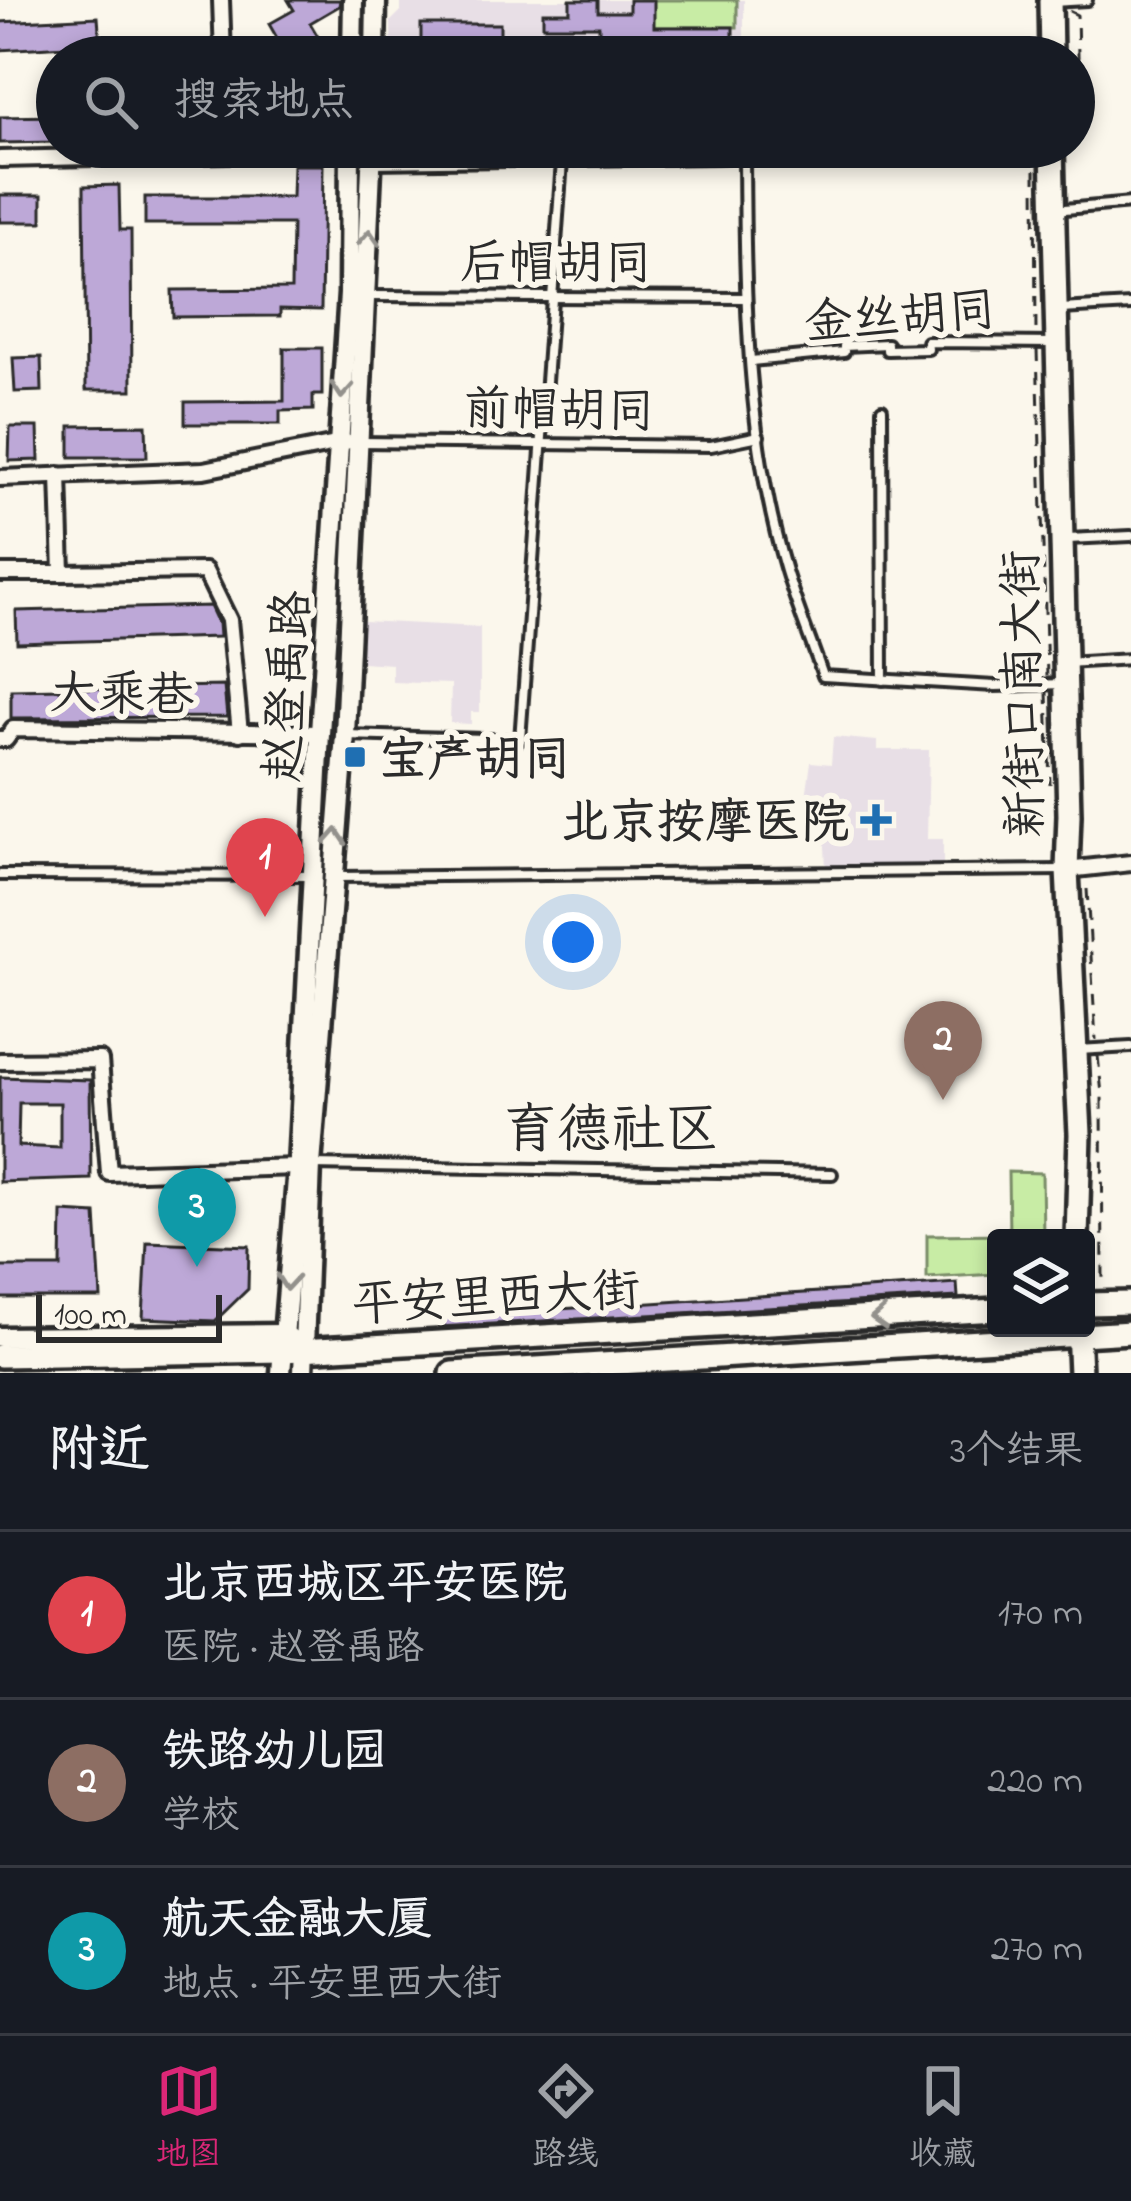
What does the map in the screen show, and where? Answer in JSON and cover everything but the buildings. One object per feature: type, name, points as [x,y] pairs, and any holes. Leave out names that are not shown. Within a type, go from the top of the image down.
[{"type":"main road","points":[[352,36],[353,0]]},
{"type":"main road","points":[[375,36],[376,0]]},
{"type":"main road","points":[[1051,1],[1051,36]]},
{"type":"main road","name":"赵登禹路","points":[[303,1373],[287,1351],[324,876],[345,735],[350,168]]},
{"type":"main road","name":"赵登禹路","points":[[324,876],[320,733],[347,442],[366,296],[371,168]]},
{"type":"main road","name":"新街口南大街","points":[[1052,168],[1053,309],[1045,343],[1060,539],[1059,677],[1067,870],[1087,1050],[1078,1229]]},
{"type":"main road","points":[[1095,1304],[1131,1303]]},
{"type":"main road","name":"平安里西大街","points":[[0,1356],[287,1351],[987,1311]]},
{"type":"main road","name":"平安里西大街","points":[[1095,1331],[1131,1332]]},
{"type":"main road","points":[[0,1336],[287,1351]]},
{"type":"main road","name":"平安里西大街","points":[[452,1373],[987,1336]]},
{"type":"main road","points":[[1078,1337],[1080,1373]]},
{"type":"street","points":[[220,0],[222,36]]},
{"type":"street","points":[[0,159],[36,158]]},
{"type":"street","points":[[0,478],[204,470],[347,442]]},
{"type":"street","points":[[59,475],[62,573]]},
{"type":"street","points":[[0,573],[205,571],[229,620],[240,733]]},
{"type":"street","name":"大乘巷","points":[[0,739],[6,739],[13,729],[320,733]]},
{"type":"street","points":[[1067,870],[1131,863]]},
{"type":"street","points":[[0,1061],[100,1060],[109,1173],[304,1166]]},
{"type":"lane","points":[[1051,1],[1087,0]]},
{"type":"lane","points":[[345,735],[520,740],[561,168]]},
{"type":"lane","points":[[744,168],[745,298],[759,436],[785,568],[823,676],[883,680],[1059,677],[1131,659]]},
{"type":"lane","points":[[1053,210],[1131,203]]},
{"type":"lane","name":"后帽胡同","points":[[366,296],[745,298]]},
{"type":"lane","points":[[1053,309],[1131,305]]},
{"type":"lane","name":"金丝胡同","points":[[751,361],[844,352],[844,346],[886,344],[887,350],[928,349],[927,342],[1045,343]]},
{"type":"lane","points":[[882,410],[883,680]]},
{"type":"lane","name":"前帽胡同","points":[[347,442],[711,446],[759,436]]},
{"type":"lane","points":[[1060,539],[1131,536]]},
{"type":"lane","points":[[0,874],[1067,870]]},
{"type":"lane","points":[[1087,1050],[1131,1047]]},
{"type":"lane","points":[[304,1166],[832,1174]]},
{"type":"path","points":[[1051,1],[1076,15],[1077,36]]},
{"type":"path","points":[[1035,168],[1059,677],[1050,784]]},
{"type":"path","points":[[1067,870],[1090,892],[1087,1050],[1102,1094],[1095,1278]]},
{"type":"shaded area","points":[[401,0],[744,0],[744,36],[391,36],[391,21],[401,11]]},
{"type":"shaded area","points":[[363,621],[480,627],[480,712],[471,712],[471,724],[450,723],[451,684],[392,682],[392,664],[361,662]]},
{"type":"shaded area","name":"北京按摩医院","points":[[833,737],[877,741],[877,750],[929,750],[927,839],[943,839],[943,867],[826,869],[823,802],[806,797],[811,762],[831,764]]},
{"type":"green space","points":[[640,0],[737,0],[737,27],[640,27]]},
{"type":"green space","points":[[1008,1172],[1042,1173],[1043,1229],[1009,1229]]},
{"type":"green space","points":[[987,1234],[987,1275],[927,1278],[927,1235]]},
{"type":"place","name":"宝产胡同","points":[[355,757]]},
{"type":"place","name":"北京按摩医院","points":[[876,820]]},
{"type":"place","name":"北京西城区平安医院","points":[[265,917]]},
{"type":"place","name":"铁路幼儿园","points":[[943,1100]]},
{"type":"place","name":"航天金融大厦","points":[[197,1267]]},
{"type":"district","name":"育德社区","points":[[611,1127]]}]
